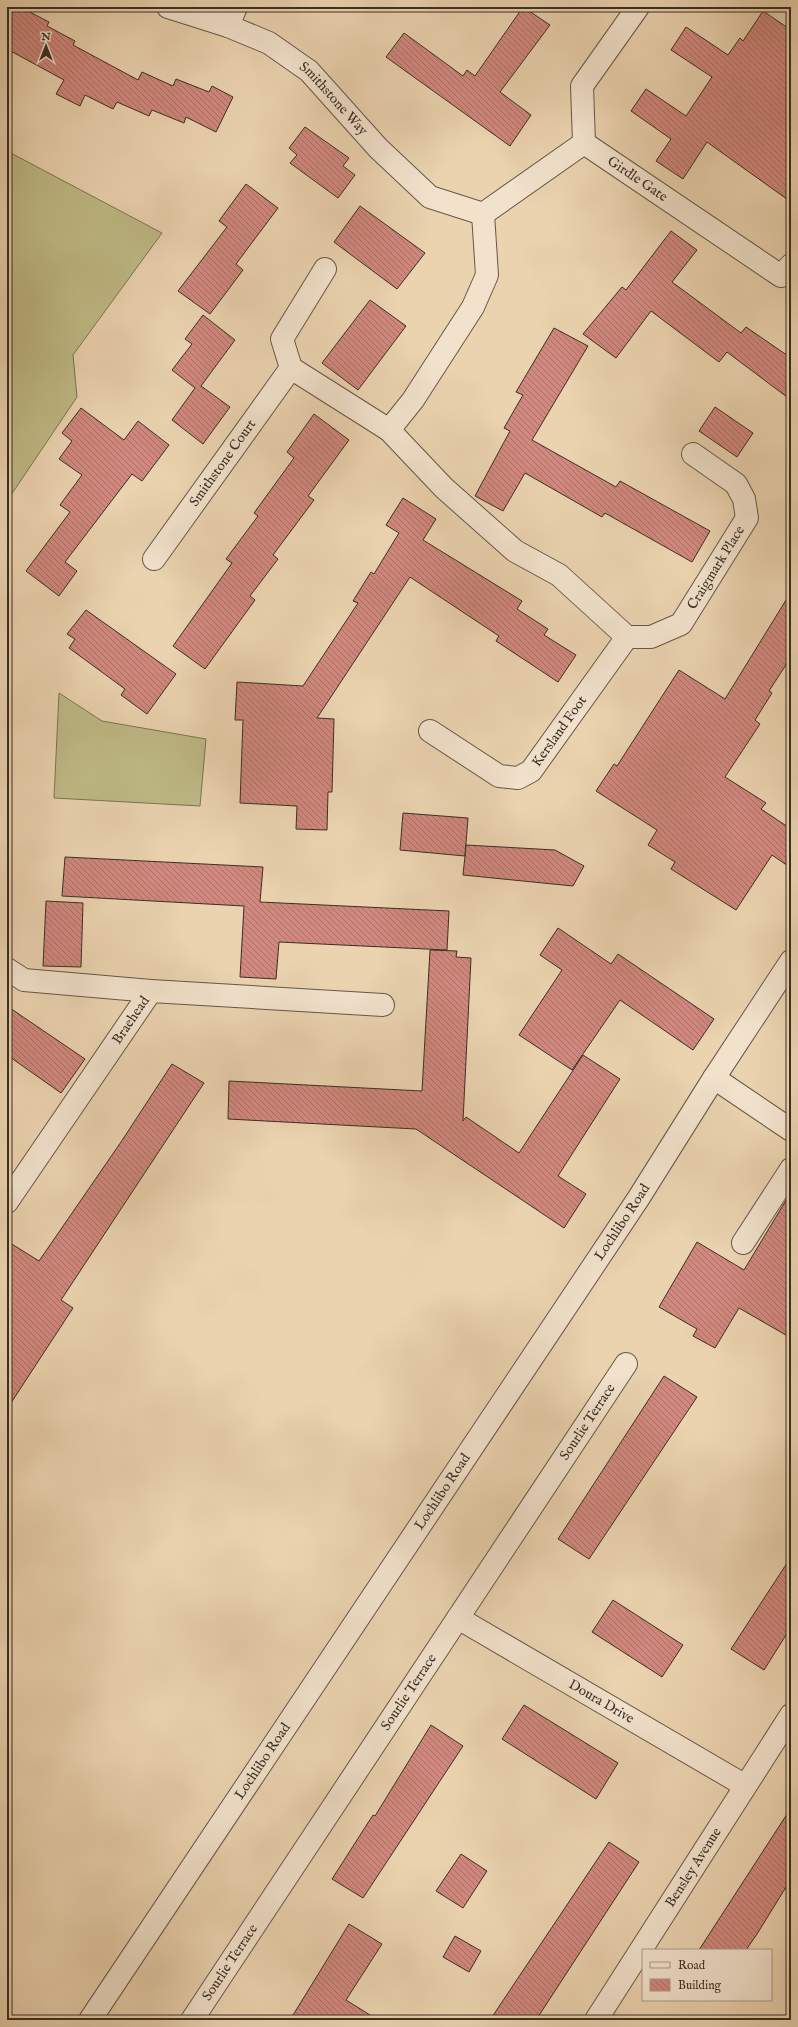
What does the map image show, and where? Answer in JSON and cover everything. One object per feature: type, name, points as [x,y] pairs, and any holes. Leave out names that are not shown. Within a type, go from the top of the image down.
[{"type":"street","name":"Smithstone Way","points":[[168,7],[232,16],[309,71],[378,148],[430,197],[483,214]]},
{"type":"street","points":[[389,430],[412,400],[474,307],[487,275],[483,214],[584,143],[582,86],[638,7]]},
{"type":"street","name":"Girdle Gate","points":[[584,143],[781,276],[791,265]]},
{"type":"street","points":[[325,270],[282,339],[291,368],[389,430],[444,488],[515,551],[559,575],[627,637]]},
{"type":"street","name":"Smithstone Court","points":[[154,559],[291,368]]},
{"type":"street","name":"Craigmark Place","points":[[627,637],[651,637],[682,624],[747,518],[744,499],[736,484],[693,454]]},
{"type":"street","name":"Kersland Foot","points":[[430,731],[499,776],[518,778],[531,771],[627,637]]},
{"type":"street","name":"Lochlibo Road","points":[[90,2020],[638,1199],[714,1078],[791,961]]},
{"type":"street","points":[[7,969],[24,980],[151,991]]},
{"type":"street","name":"Braehead","points":[[7,1202],[151,991],[383,1005]]},
{"type":"street","points":[[714,1078],[791,1130]]},
{"type":"street","points":[[743,1243],[791,1169]]},
{"type":"street","name":"Sourlie Terrace","points":[[192,2020],[626,1364]]},
{"type":"street","name":"Doura Drive","points":[[458,1618],[744,1785]]},
{"type":"street","name":"Bensley Avenue","points":[[596,2020],[744,1785],[791,1715]]},
{"type":"shaded area","points":[[7,151],[162,233],[73,355],[77,397],[7,501]]},
{"type":"shaded area","points":[[59,693],[102,721],[206,739],[200,806],[54,798]]},
{"type":"building","points":[[7,7],[20,7],[49,22],[47,26],[75,41],[73,45],[138,80],[142,72],[173,86],[176,79],[209,92],[212,86],[233,97],[216,132],[186,117],[184,123],[152,110],[149,116],[117,102],[113,109],[85,95],[80,106],[56,94],[64,80],[7,49]]},
{"type":"building","points":[[523,7],[550,25],[500,92],[531,115],[510,146],[386,57],[404,33],[463,76],[467,70],[475,76]]},
{"type":"building","points":[[763,11],[791,30],[791,202],[707,142],[683,179],[656,161],[671,139],[631,111],[646,89],[686,116],[712,77],[671,50],[686,27],[728,55],[740,38],[743,41]]},
{"type":"building","points":[[305,127],[349,158],[343,166],[355,175],[338,198],[290,163],[297,155],[289,148]]},
{"type":"building","points":[[246,184],[278,208],[236,264],[243,270],[210,314],[178,291],[227,227],[219,221]]},
{"type":"building","points":[[360,206],[425,253],[397,289],[334,242]]},
{"type":"building","points":[[671,231],[697,250],[672,282],[741,333],[746,327],[791,358],[791,400],[727,352],[719,362],[651,311],[616,358],[583,334],[622,287],[626,290]]},
{"type":"building","points":[[370,300],[406,326],[358,390],[322,363]]},
{"type":"building","points":[[203,315],[235,340],[201,386],[230,407],[203,444],[172,420],[195,388],[172,370],[192,344],[185,339]]},
{"type":"building","points":[[554,328],[588,346],[532,440],[616,487],[620,481],[710,531],[692,562],[605,513],[602,517],[525,473],[503,511],[475,496],[510,431],[504,428],[523,395],[516,392]]},
{"type":"building","points":[[715,407],[753,433],[737,457],[699,431]]},
{"type":"building","points":[[81,408],[124,440],[138,421],[169,445],[142,481],[132,474],[65,562],[77,571],[59,596],[26,571],[70,512],[60,505],[82,475],[59,459],[72,441],[62,433]]},
{"type":"building","points":[[314,414],[349,440],[308,496],[314,500],[273,555],[278,559],[250,596],[255,600],[205,669],[173,646],[232,563],[226,559],[258,516],[254,513],[294,458],[287,452]]},
{"type":"building","points":[[403,498],[436,519],[423,540],[522,601],[517,609],[548,629],[544,635],[576,655],[558,682],[496,641],[499,636],[410,577],[317,718],[334,719],[332,792],[328,792],[327,830],[296,829],[297,806],[240,803],[243,720],[235,720],[237,682],[303,686],[358,603],[353,601],[371,572],[374,574],[399,533],[386,525]]},
{"type":"building","points":[[791,592],[791,657],[769,691],[772,693],[755,720],[760,724],[725,777],[766,803],[761,809],[791,829],[791,868],[772,855],[736,910],[671,869],[675,862],[648,845],[657,830],[596,791],[614,764],[617,766],[679,670],[725,699]]},
{"type":"building","points":[[86,610],[176,674],[147,714],[121,695],[125,689],[69,648],[75,639],[67,634]]},
{"type":"building","points":[[403,813],[468,818],[465,856],[400,850]]},
{"type":"building","points":[[466,845],[555,850],[584,866],[573,886],[463,875]]},
{"type":"building","points":[[65,857],[263,867],[260,902],[449,911],[447,950],[279,942],[276,979],[240,977],[244,906],[62,896]]},
{"type":"building","points":[[46,901],[83,903],[81,967],[43,966]]},
{"type":"building","points":[[558,928],[611,964],[618,954],[714,1019],[693,1050],[620,1000],[572,1070],[519,1035],[562,970],[540,955]]},
{"type":"building","points":[[430,950],[457,951],[456,957],[471,958],[463,1121],[466,1117],[519,1153],[583,1055],[620,1079],[558,1176],[586,1194],[564,1228],[416,1129],[228,1119],[229,1081],[422,1091]]},
{"type":"building","points":[[7,1006],[85,1059],[61,1093],[7,1055]]},
{"type":"building","points":[[172,1064],[204,1083],[61,1300],[73,1308],[7,1409],[7,1241],[39,1261],[121,1142]]},
{"type":"building","points":[[791,1192],[791,1338],[739,1308],[715,1348],[693,1336],[697,1329],[659,1307],[697,1242],[744,1270]]},
{"type":"building","points":[[664,1376],[697,1397],[589,1559],[558,1539]]},
{"type":"building","points":[[791,1557],[791,1627],[764,1670],[731,1649]]},
{"type":"building","points":[[613,1600],[683,1645],[662,1677],[592,1632]]},
{"type":"building","points":[[524,1705],[618,1763],[596,1799],[502,1739]]},
{"type":"building","points":[[431,1725],[463,1746],[363,1898],[332,1879],[373,1815],[375,1816]]},
{"type":"building","points":[[791,1808],[791,1879],[757,1934],[747,1949],[700,1949]]},
{"type":"building","points":[[609,1842],[639,1862],[536,2020],[490,2020]]},
{"type":"building","points":[[461,1854],[487,1871],[463,1908],[436,1891]]},
{"type":"building","points":[[349,1924],[382,1944],[346,2000],[378,2020],[290,2020]]},
{"type":"building","points":[[455,1936],[481,1951],[469,1972],[443,1957]]}]
